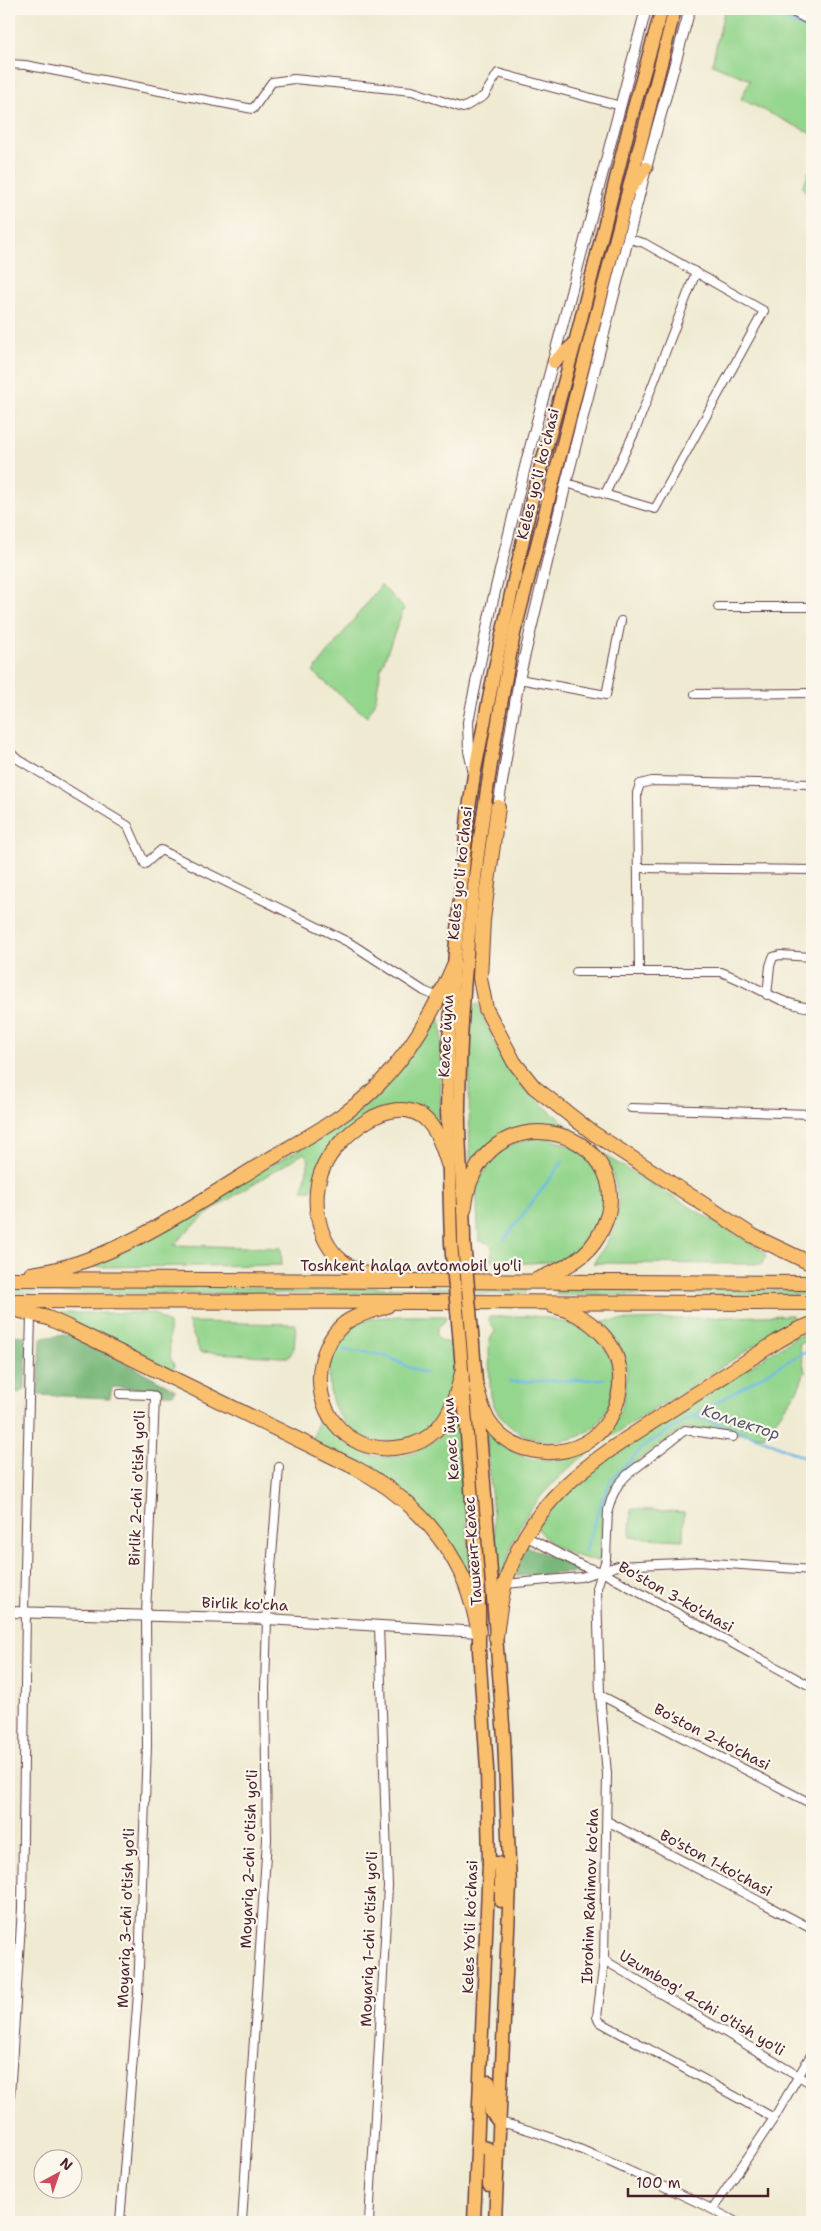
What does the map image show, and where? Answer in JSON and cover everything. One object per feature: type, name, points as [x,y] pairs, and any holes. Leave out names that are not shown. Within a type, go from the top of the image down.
[{"type":"highway","points":[[498,807],[483,920],[480,978],[486,1009],[514,1062],[534,1087],[593,1133],[753,1236],[812,1264]]},
{"type":"highway","points":[[9,1278],[53,1271],[117,1247],[193,1206],[342,1115],[379,1084],[401,1059],[438,997],[454,961]]},
{"type":"highway","points":[[396,1282],[354,1270],[341,1261],[330,1248],[320,1224],[317,1207],[317,1192],[322,1170],[334,1150],[356,1129],[383,1113],[399,1110],[414,1112],[427,1121],[437,1135],[448,1164]]},
{"type":"highway","points":[[464,1210],[470,1181],[476,1168],[494,1148],[512,1137],[533,1131],[554,1132],[580,1145],[596,1160],[607,1181],[609,1194],[609,1208],[602,1232],[590,1248],[576,1261],[531,1282]]},
{"type":"highway","name":"Toshkent halqa avtomobil yo'li","points":[[9,1278],[396,1282],[812,1283]]},
{"type":"highway","points":[[9,1301],[812,1303]]},
{"type":"highway","points":[[400,1302],[355,1317],[340,1328],[331,1338],[323,1357],[319,1385],[324,1408],[336,1426],[354,1440],[371,1447],[401,1447],[420,1441],[436,1430],[451,1410],[462,1373]]},
{"type":"highway","points":[[476,1386],[486,1416],[495,1430],[514,1445],[532,1451],[554,1452],[576,1447],[595,1435],[609,1419],[617,1401],[621,1380],[618,1361],[610,1344],[595,1327],[576,1315],[555,1307],[532,1302]]},
{"type":"highway","points":[[9,1308],[68,1327],[354,1466],[391,1489],[418,1512],[453,1558],[465,1581],[479,1632]]},
{"type":"highway","points":[[496,1637],[505,1584],[525,1536],[554,1497],[593,1460],[778,1341],[812,1324]]},
{"type":"main road","name":"Keles yoʻli koʻchasi","points":[[454,961],[468,815],[498,652],[532,499],[575,343],[602,230],[662,9]]},
{"type":"main road","name":"Keles yoʻli koʻchasi","points":[[468,953],[480,830],[514,634],[674,9]]},
{"type":"main road","points":[[625,196],[646,168]]},
{"type":"main road","points":[[554,362],[575,343]]},
{"type":"main road","points":[[480,830],[498,807]]},
{"type":"main road","name":"Келес йули","points":[[464,1210],[458,1108],[468,953]]},
{"type":"main road","name":"Келес йули","points":[[448,1164],[447,1108],[454,961]]},
{"type":"main road","points":[[448,1164],[458,1243]]},
{"type":"main road","points":[[458,1243],[464,1210]]},
{"type":"main road","name":"Келес йули","points":[[458,1243],[467,1344],[462,1373],[479,1592],[479,1632]]},
{"type":"main road","name":"Ташкент-Келес","points":[[467,1344],[476,1386],[496,1637]]},
{"type":"main road","name":"Keles Yoʻli koʻchasi","points":[[474,2219],[489,1863],[487,1769],[479,1632]]},
{"type":"main road","points":[[495,2222],[510,1885],[510,1838],[496,1637]]},
{"type":"main road","points":[[489,1863],[498,1863],[502,1871],[500,1941],[506,1983]]},
{"type":"main road","points":[[485,1968],[491,2009],[488,2098],[491,2112],[499,2122]]},
{"type":"main road","points":[[478,2146],[487,2148],[490,2151],[489,2222]]},
{"type":"street","name":"Keles yoʻli koʻchasi","points":[[474,775],[469,751],[468,722],[495,595],[526,463],[646,9]]},
{"type":"street","name":"Keles yoʻli koʻchasi","points":[[498,807],[519,679],[566,483],[646,168],[690,9]]},
{"type":"street","points":[[787,9],[812,22]]},
{"type":"street","points":[[9,64],[25,65],[253,109],[272,82],[294,78],[412,91],[463,108],[484,96],[498,73],[621,106]]},
{"type":"street","points":[[566,483],[655,510],[764,310],[644,243],[629,239]]},
{"type":"street","points":[[605,494],[635,431],[696,272]]},
{"type":"street","points":[[718,607],[812,607]]},
{"type":"street","points":[[519,679],[606,695],[621,621]]},
{"type":"street","points":[[695,694],[812,693]]},
{"type":"street","points":[[9,751],[16,758],[128,826],[144,864],[160,850],[350,943],[424,991],[438,997]]},
{"type":"street","points":[[639,971],[638,793],[640,784],[652,781],[812,784]]},
{"type":"street","points":[[638,868],[812,870]]},
{"type":"street","points":[[768,995],[770,966],[773,957],[780,955],[812,957]]},
{"type":"street","points":[[576,972],[721,972],[741,979],[768,995],[800,1007],[812,1008]]},
{"type":"street","points":[[631,1108],[812,1114]]},
{"type":"street","points":[[9,2112],[22,1908],[31,1314]]},
{"type":"street","name":"Birlik 2-chi o'tish yo'li","points":[[120,1394],[151,1395],[155,1397],[146,1615]]},
{"type":"street","name":"Ibrohim Rahimov ko'cha","points":[[733,1437],[685,1430],[627,1475],[612,1497],[608,1510],[606,1559],[596,1588],[600,1695],[607,1774],[604,1960],[598,2017],[600,2022],[774,2118]]},
{"type":"street","name":"Moyariq 2-chi o'tish yo'li","points":[[242,2222],[267,1840],[265,1688],[267,1619],[278,1467]]},
{"type":"street","name":"Bo'ston 3-ko'chasi","points":[[525,1536],[583,1566],[602,1572],[812,1687]]},
{"type":"street","points":[[505,1584],[581,1577],[618,1566],[699,1562],[812,1570]]},
{"type":"street","name":"Birlik ko'cha","points":[[9,1612],[267,1619],[479,1632]]},
{"type":"street","name":"Moyariq 3-chi o'tish yo'li","points":[[120,2222],[138,1994],[147,1746],[146,1615]]},
{"type":"street","name":"Moyariq 1-chi o'tish yo'li","points":[[368,2222],[388,1886],[379,1626]]},
{"type":"street","name":"Bo'ston 2-ko'chasi","points":[[600,1695],[812,1804]]},
{"type":"street","name":"Bo'ston 1-ko'chasi","points":[[607,1821],[812,1929]]},
{"type":"street","name":"Uzumbog' 4-chi o'tish yo'li","points":[[604,1960],[812,2084]]},
{"type":"street","points":[[713,2209],[774,2118],[812,2054]]},
{"type":"street","points":[[499,2122],[547,2136],[588,2152],[713,2209],[736,2222]]},
{"type":"green space","points":[[734,9],[765,9],[812,27],[812,134],[741,99],[750,80],[712,64],[724,12]]},
{"type":"green space","points":[[812,166],[812,199],[802,187]]},
{"type":"green space","points":[[381,585],[404,608],[381,668],[375,703],[367,717],[313,672]]},
{"type":"green space","points":[[478,1004],[495,1045],[509,1068],[530,1093],[553,1114],[612,1160],[763,1251],[766,1256],[763,1264],[593,1263],[606,1244],[617,1218],[618,1197],[616,1186],[611,1170],[603,1158],[558,1129],[541,1125],[528,1125],[505,1133],[486,1148],[470,1169],[469,1082],[471,1007]]},
{"type":"green space","points":[[437,1011],[442,1029],[440,1131],[434,1121],[371,1113],[311,1190],[303,1190],[309,1160],[304,1153],[218,1206],[187,1231],[174,1245],[281,1248],[282,1265],[92,1267],[322,1137],[360,1111],[382,1091],[400,1070]]},
{"type":"green space","points":[[539,1135],[576,1147],[591,1162],[601,1180],[604,1201],[601,1221],[592,1240],[565,1261],[510,1264],[493,1261],[490,1258],[492,1254],[491,1246],[479,1241],[476,1188],[497,1150]]},
{"type":"green space","points":[[9,1287],[526,1288],[526,1294],[9,1293]]},
{"type":"green space","points":[[556,1289],[812,1290],[812,1295],[556,1295]]},
{"type":"green space","points":[[46,1313],[154,1313],[169,1324],[170,1357],[175,1367],[171,1373]]},
{"type":"green space","points":[[792,1315],[793,1321],[789,1327],[751,1348],[624,1428],[581,1458],[562,1474],[544,1493],[522,1522],[510,1550],[499,1590],[486,1429],[515,1453],[529,1458],[545,1460],[574,1455],[612,1426],[623,1404],[627,1371],[621,1347],[602,1321]]},
{"type":"green space","points":[[446,1316],[445,1321],[438,1327],[436,1335],[441,1341],[452,1343],[455,1377],[445,1408],[427,1429],[405,1440],[381,1442],[358,1434],[341,1418],[330,1392],[331,1359],[340,1336],[355,1324],[376,1318]]},
{"type":"green space","points":[[490,1317],[543,1317],[571,1324],[594,1337],[610,1357],[613,1370],[611,1398],[600,1421],[590,1430],[562,1441],[546,1441],[532,1438],[518,1432],[506,1422],[497,1411],[491,1396],[489,1342],[495,1330],[489,1321]]},
{"type":"green space","points":[[188,1322],[296,1324],[294,1348],[289,1357],[200,1352]]},
{"type":"green space","points":[[812,1333],[812,1340],[799,1344],[805,1372],[798,1389],[764,1436],[684,1428],[628,1468],[611,1489],[606,1500],[602,1522],[600,1561],[564,1551],[541,1534],[537,1526],[580,1476],[798,1336]]},
{"type":"green space","points":[[72,1334],[176,1390],[173,1394],[159,1394],[137,1388],[112,1387],[110,1398],[38,1395],[41,1338]]},
{"type":"green space","points":[[9,1335],[27,1336],[25,1390],[9,1396]]},
{"type":"green space","points":[[317,1410],[328,1426],[355,1448],[371,1455],[387,1457],[404,1456],[421,1450],[437,1439],[459,1412],[471,1581],[440,1530],[312,1442],[317,1424]]},
{"type":"green space","points":[[631,1509],[684,1512],[683,1540],[630,1537]]},
{"type":"green space","points":[[526,1546],[583,1570],[583,1572],[517,1576],[516,1572]]},
{"type":"waterway","points":[[758,9],[812,31]]},
{"type":"waterway","points":[[504,1240],[563,1161]]},
{"type":"waterway","points":[[585,1551],[602,1500],[611,1480],[645,1445],[812,1348]]},
{"type":"waterway","name":"Коллектор","points":[[343,1350],[385,1356],[416,1371],[426,1373]]},
{"type":"waterway","name":"Коллектор","points":[[509,1382],[604,1379]]},
{"type":"waterway","name":"Коллектор","points":[[690,1417],[705,1419],[765,1440],[812,1461]]}]
